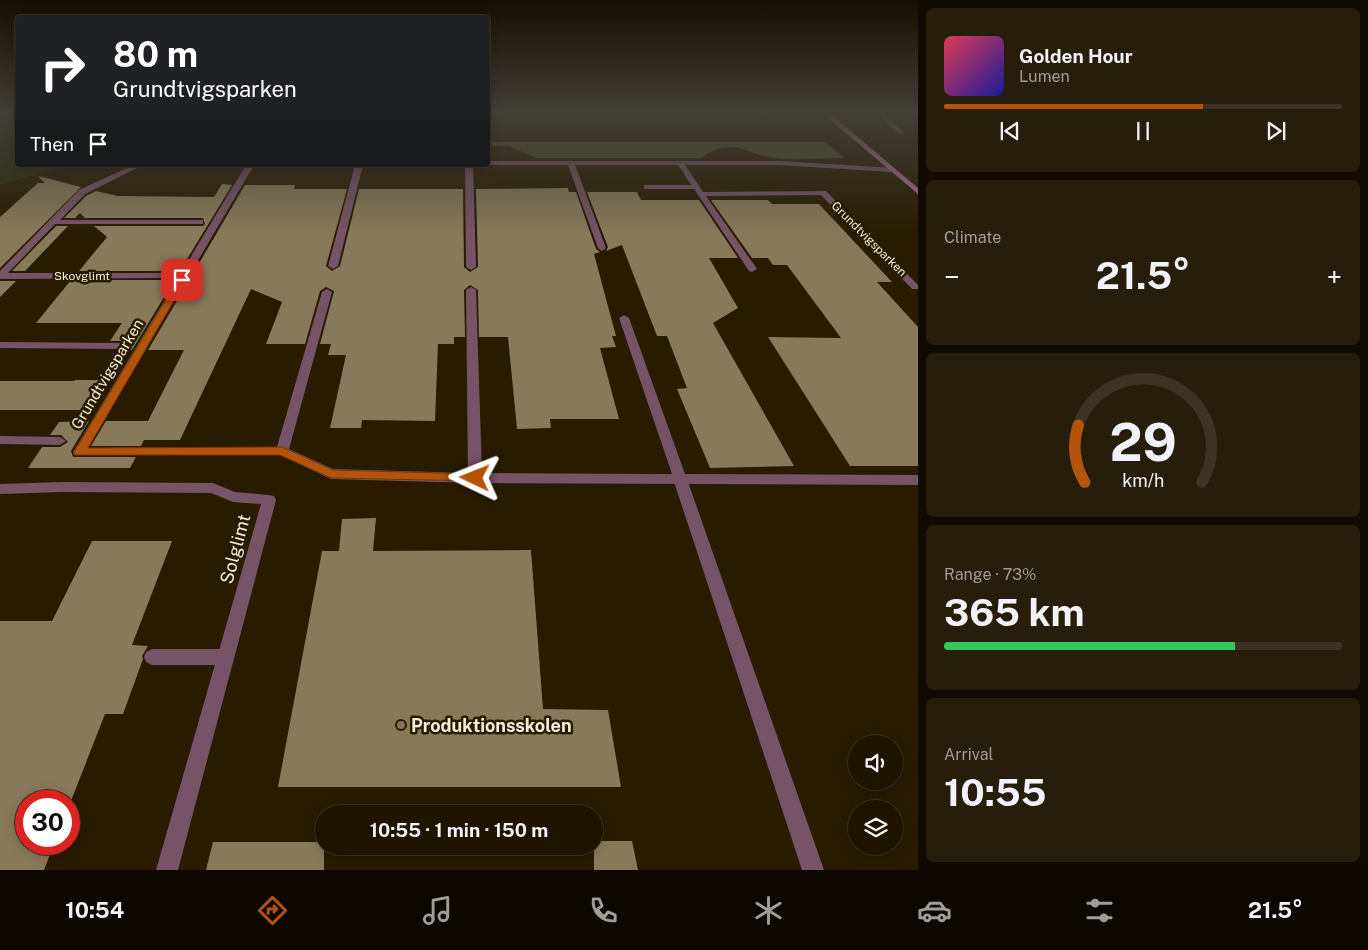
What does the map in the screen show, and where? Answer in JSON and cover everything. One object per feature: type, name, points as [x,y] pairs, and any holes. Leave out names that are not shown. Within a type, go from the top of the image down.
[{"type":"street","points":[[872,153],[918,192]]},
{"type":"street","points":[[490,163],[779,163],[892,170]]},
{"type":"street","points":[[572,163],[602,248]]},
{"type":"street","points":[[680,163],[752,269]]},
{"type":"street","name":"Skovglimt","points":[[134,167],[82,192],[0,276],[165,276]]},
{"type":"street","name":"Grundtvigsparken","points":[[249,167],[80,452],[282,451],[331,474],[475,478],[918,480]]},
{"type":"street","points":[[333,266],[358,167]]},
{"type":"street","points":[[469,167],[471,267]]},
{"type":"street","points":[[647,187],[696,186]]},
{"type":"street","name":"Grundtvigsparken","points":[[701,194],[823,194],[915,287]]},
{"type":"street","points":[[53,222],[200,222]]},
{"type":"street","points":[[471,290],[475,478]]},
{"type":"street","points":[[282,451],[326,292]]},
{"type":"street","points":[[624,318],[813,870]]},
{"type":"street","points":[[0,345],[120,346]]},
{"type":"street","points":[[0,440],[60,441]]},
{"type":"street","name":"Solglimt","points":[[0,489],[62,487],[213,488],[233,497],[269,500],[167,870]]},
{"type":"street","points":[[152,657],[226,657]]},
{"type":"shaded area","points":[[0,153],[15,153],[15,167],[64,167],[0,185]]},
{"type":"green space","points":[[524,153],[709,153],[701,158],[537,158]]},
{"type":"green space","points":[[752,153],[838,153],[844,158],[783,159]]},
{"type":"building","points":[[38,176],[81,187],[0,268],[0,217],[38,183],[45,183]]},
{"type":"building","points":[[222,184],[232,185],[132,350],[121,350],[127,347],[126,344],[120,341],[110,341],[122,323],[36,323],[71,280],[168,280],[171,277],[171,274],[165,271],[79,271],[107,237],[94,226],[203,226],[205,224],[203,218],[85,218],[80,213],[75,218],[64,218],[86,196],[96,191],[118,196],[214,197]]},
{"type":"building","points":[[245,185],[295,185],[294,189],[347,189],[326,266],[332,271],[340,266],[359,189],[463,189],[464,267],[470,272],[478,267],[476,189],[568,188],[569,192],[576,192],[596,249],[600,252],[594,254],[616,336],[612,336],[616,347],[600,348],[619,419],[550,419],[551,428],[517,429],[508,337],[479,337],[478,290],[470,285],[464,290],[465,337],[454,337],[454,344],[438,344],[435,421],[362,420],[361,428],[330,428],[346,355],[328,355],[331,344],[320,344],[334,291],[326,287],[320,291],[305,344],[266,344],[282,302],[251,289],[180,440],[144,440],[141,446],[91,446],[106,421],[148,421],[184,350],[148,350]]},
{"type":"building","points":[[587,192],[637,192],[641,200],[699,200],[738,258],[709,258],[738,308],[713,323],[794,466],[710,468],[677,389],[687,388],[667,336],[657,336],[622,245],[606,251],[608,247]]},
{"type":"building","points":[[711,200],[768,200],[772,204],[819,204],[892,282],[877,282],[918,327],[918,466],[850,466],[768,337],[841,338],[787,265],[773,265],[768,258],[752,258]]},
{"type":"building","points":[[56,226],[68,226],[25,271],[12,271]]},
{"type":"building","points":[[0,281],[16,281],[0,297]]},
{"type":"building","points":[[110,380],[91,410],[0,410],[0,381]]},
{"type":"building","points":[[89,421],[71,451],[73,457],[136,457],[130,468],[28,468],[42,447],[60,447],[68,442],[61,435],[50,435],[59,422]]},
{"type":"building","points":[[376,518],[373,551],[531,550],[543,709],[608,710],[621,787],[278,787],[322,551],[339,551],[342,519]]},
{"type":"building","points":[[92,541],[172,541],[132,645],[148,646],[142,656],[143,659],[123,714],[105,714],[75,790],[15,790],[15,855],[50,855],[44,870],[0,870],[0,621],[52,621]]},
{"type":"building","points":[[603,841],[632,841],[638,870],[594,870],[594,855],[603,855]]},
{"type":"building","points":[[213,842],[315,842],[315,855],[324,855],[324,870],[206,870]]},
{"type":"place","name":"Produktionsskolen","points":[[401,725]]},
{"type":"route","points":[[182,280],[80,452],[282,451],[331,474],[475,478]]}]
